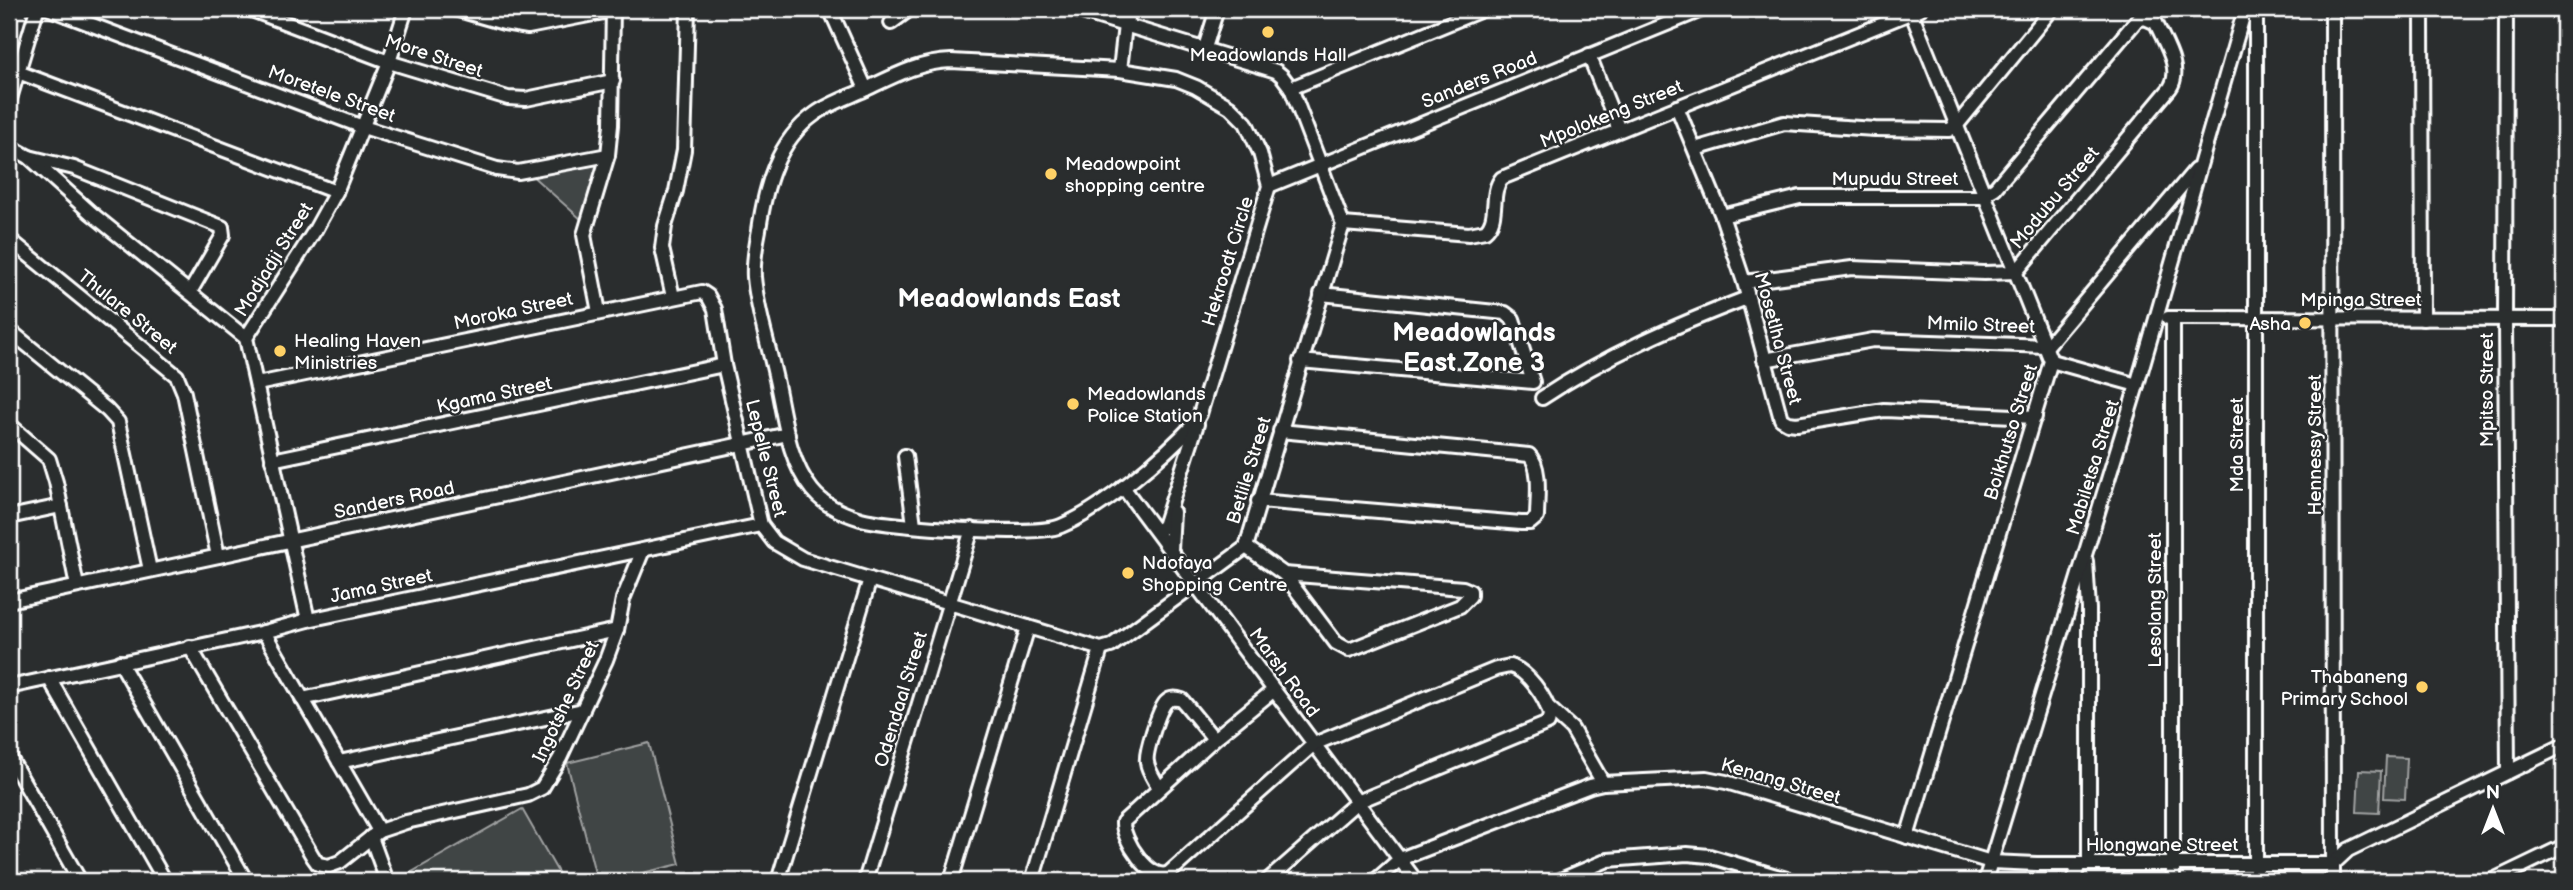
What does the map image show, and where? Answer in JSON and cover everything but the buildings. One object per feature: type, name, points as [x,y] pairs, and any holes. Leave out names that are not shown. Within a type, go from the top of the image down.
[{"type":"street","points":[[9,102],[37,9]]},
{"type":"street","name":"Moretele Street","points":[[50,9],[363,127],[510,172],[608,155]]},
{"type":"street","name":"More Street","points":[[248,9],[390,62],[518,99],[613,81]]},
{"type":"street","name":"Modjadji Street","points":[[308,620],[246,338],[336,192],[390,62],[406,9]]},
{"type":"street","points":[[454,9],[528,27],[614,9],[608,155],[584,235],[598,312]]},
{"type":"street","points":[[673,297],[662,248],[684,150],[688,9]]},
{"type":"street","points":[[830,9],[866,89]]},
{"type":"street","points":[[891,23],[910,9]]},
{"type":"street","points":[[1072,9],[1276,71],[1291,88],[1343,223]]},
{"type":"street","points":[[1120,70],[1125,25],[1130,9]]},
{"type":"street","points":[[1205,48],[1217,9]]},
{"type":"street","points":[[1291,88],[1484,9]]},
{"type":"street","name":"Sanders Road","points":[[1269,186],[1703,9]]},
{"type":"street","points":[[1695,149],[1784,123],[1945,131],[1956,125],[2052,9]]},
{"type":"street","name":"Mabiletsa Street","points":[[1985,881],[2157,318],[2245,9]]},
{"type":"street","name":"Mda Street","points":[[2256,9],[2256,881]]},
{"type":"street","name":"Hennessy Street","points":[[2332,9],[2333,881]]},
{"type":"street","points":[[2422,9],[2423,319]]},
{"type":"street","name":"Mpitso Street","points":[[2506,9],[2508,772]]},
{"type":"street","name":"Boikhutso Street","points":[[1907,837],[2051,361],[2047,345],[1956,125],[1914,10]]},
{"type":"street","name":"Mpolokeng Street","points":[[1343,223],[1469,234],[1485,231],[1491,224],[1494,191],[1502,178],[1914,10]]},
{"type":"street","name":"Mupudu Street","points":[[1722,216],[1800,197],[1969,198],[1985,195],[1995,188],[2137,20],[2145,18],[2156,23]]},
{"type":"street","name":"Modubu Street","points":[[1744,282],[1852,268],[1984,274],[2016,272],[2173,83],[2175,68],[2156,23]]},
{"type":"street","points":[[1589,55],[1619,130]]},
{"type":"street","name":"Hekroodt Circle","points":[[935,61],[1120,70],[1176,79],[1212,94],[1246,123],[1253,137],[1269,186],[1200,414],[1183,436],[1123,486],[1078,518],[1058,528],[1021,531],[972,529],[862,519],[846,514],[822,500],[813,492],[800,472],[788,434],[754,276],[766,190],[773,167],[807,120],[830,105],[866,89],[920,64],[935,61]]},
{"type":"street","points":[[18,72],[336,192]]},
{"type":"street","name":"Mosetlha Street","points":[[1677,107],[1722,216],[1744,282],[1779,415],[1788,423],[1797,424],[1884,410],[2035,417]]},
{"type":"street","points":[[9,146],[29,157],[91,213],[246,338]]},
{"type":"street","points":[[29,157],[74,168],[222,227],[223,235],[190,292]]},
{"type":"street","name":"Mmilo Street","points":[[1764,360],[1873,340],[2047,345],[2199,166]]},
{"type":"street","name":"Betlile Street","points":[[1101,649],[1122,639],[1246,547],[1343,223]]},
{"type":"street","name":"Thulare Street","points":[[9,239],[177,376],[184,393],[218,556]]},
{"type":"street","name":"Moroka Street","points":[[257,384],[695,292]]},
{"type":"street","name":"Lepelle Street","points":[[695,292],[702,292],[712,302],[761,525],[774,542],[803,559],[949,603]]},
{"type":"street","points":[[1321,294],[1508,314],[1513,319],[1539,389]]},
{"type":"street","points":[[1300,361],[1539,389],[1568,381],[1638,345],[1747,298]]},
{"type":"street","name":"Mpinga Street","points":[[2157,318],[2564,319]]},
{"type":"street","name":"Lesolang Street","points":[[2173,318],[2173,881]]},
{"type":"street","points":[[9,330],[118,422],[150,570]]},
{"type":"street","points":[[2051,361],[2137,385]]},
{"type":"street","name":"Kgama Street","points":[[272,460],[724,365]]},
{"type":"street","points":[[1157,531],[1164,526],[1200,414]]},
{"type":"street","points":[[9,424],[49,459],[77,586]]},
{"type":"street","points":[[1258,501],[1530,523],[1537,517],[1536,470],[1529,455],[1280,431]]},
{"type":"street","name":"Sanders Road","points":[[9,601],[788,434]]},
{"type":"street","points":[[905,456],[914,525]]},
{"type":"street","name":"Marsh Road","points":[[1123,486],[1416,881]]},
{"type":"street","points":[[1171,550],[1174,495]]},
{"type":"street","points":[[9,517],[61,506]]},
{"type":"street","name":"Jama Street","points":[[9,687],[308,620],[761,525]]},
{"type":"street","name":"Odendaal Street","points":[[865,881],[972,529]]},
{"type":"street","points":[[1246,547],[1284,574],[1336,643],[1349,650],[1460,606],[1469,599],[1469,591],[1463,588],[1284,574]]},
{"type":"street","name":"Ingotshe Street","points":[[190,647],[313,857],[323,866],[340,862],[375,834],[432,815],[536,792],[548,781],[607,660],[623,599],[643,550]]},
{"type":"street","points":[[2073,881],[2084,864],[2090,609],[2086,554]]},
{"type":"street","points":[[778,881],[870,579]]},
{"type":"street","points":[[949,603],[1101,649],[1032,881]]},
{"type":"street","points":[[951,881],[1028,627]]},
{"type":"street","points":[[302,699],[617,630]]},
{"type":"street","points":[[264,632],[339,762],[375,834],[387,881]]},
{"type":"street","points":[[120,662],[246,881]]},
{"type":"street","points":[[1274,690],[1126,817],[1122,827],[1132,847],[1152,871],[1161,876],[1170,873],[1314,744],[1508,666],[1516,667],[1527,677],[1547,706],[1572,729],[1603,783]]},
{"type":"street","points":[[49,678],[165,881]]},
{"type":"street","points":[[1159,788],[1146,757],[1166,702],[1175,698],[1182,700],[1214,739]]},
{"type":"street","points":[[1267,881],[1357,802],[1548,723],[1550,715],[1547,706]]},
{"type":"street","points":[[339,762],[583,710]]},
{"type":"street","points":[[2333,864],[2348,850],[2564,745]]},
{"type":"street","points":[[9,756],[80,881]]},
{"type":"street","name":"Kenang Street","points":[[1400,859],[1603,783],[1712,779],[1991,862]]},
{"type":"street","points":[[2491,881],[2564,846]]},
{"type":"street","points":[[1558,881],[1615,859],[1687,854],[1709,856],[1793,881]]},
{"type":"street","points":[[1375,881],[1400,859]]},
{"type":"street","name":"Hlongwane Street","points":[[1991,862],[2333,864]]},
{"type":"shaded area","points":[[599,165],[582,220],[530,174]]},
{"type":"shaded area","points":[[649,743],[680,864],[609,881],[597,881],[567,763]]},
{"type":"shaded area","points":[[2386,757],[2407,758],[2405,799],[2384,798]]},
{"type":"shaded area","points":[[2359,770],[2381,771],[2379,813],[2357,812]]},
{"type":"shaded area","points":[[522,809],[563,881],[398,880]]},
{"type":"place","name":"Meadowlands Hall","points":[[1268,32]]},
{"type":"place","name":"Meadowpoint shopping centre","points":[[1051,174]]},
{"type":"place","name":"Asha","points":[[2305,323]]},
{"type":"place","name":"Healing Haven Ministries","points":[[280,351]]},
{"type":"place","name":"Meadowlands Police Station","points":[[1073,404]]},
{"type":"place","name":"Ndofaya Shopping Centre","points":[[1128,573]]},
{"type":"place","name":"Thabaneng Primary School","points":[[2422,687]]},
{"type":"district","name":"Meadowlands East","points":[[1009,298]]},
{"type":"district","name":"Meadowlands East Zone 3","points":[[1474,347]]}]
